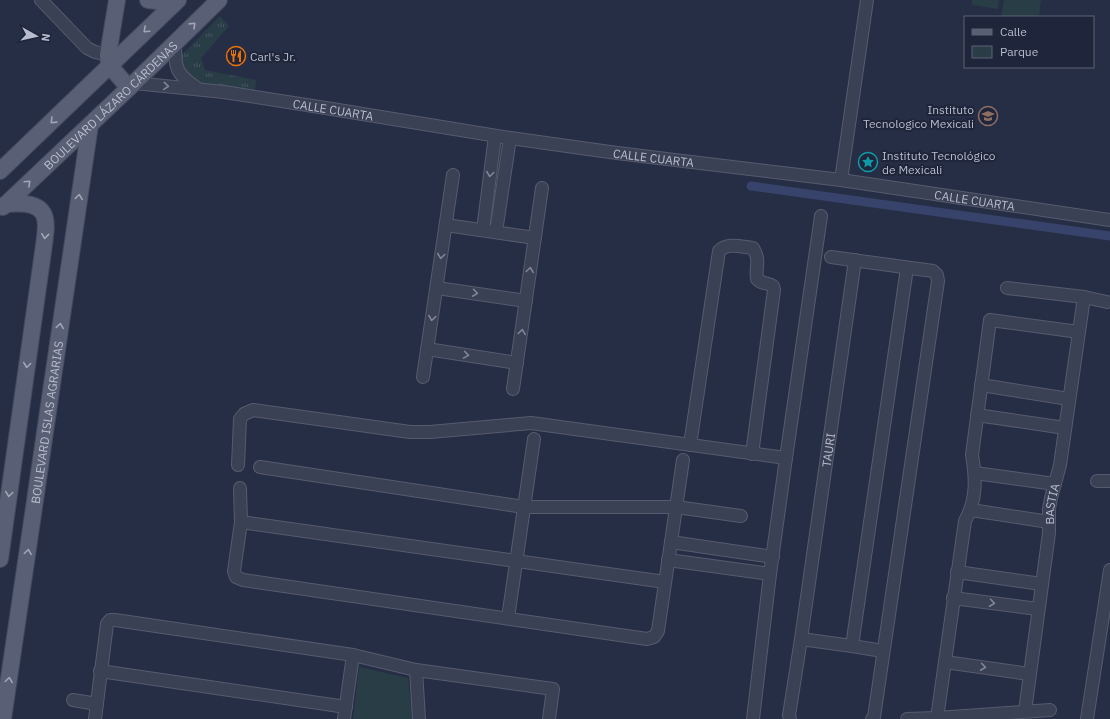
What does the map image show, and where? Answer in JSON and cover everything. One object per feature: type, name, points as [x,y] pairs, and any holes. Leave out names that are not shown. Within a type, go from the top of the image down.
[{"type":"main road","points":[[108,60],[117,0]]},
{"type":"main road","points":[[148,0],[176,2]]},
{"type":"main road","name":"BOULEVARD LÁZARO CÁRDENAS","points":[[3,206],[131,86],[219,0]]},
{"type":"main road","points":[[0,171],[85,90],[108,60],[176,2]]},
{"type":"main road","points":[[108,60],[131,86]]},
{"type":"main road","name":"BOULEVARD ISLAS AGRARIAS","points":[[2,716],[90,125]]},
{"type":"main road","points":[[0,559],[46,224],[41,210],[34,206],[22,203],[3,206]]},
{"type":"main road","points":[[23,393],[28,389],[37,388],[40,392],[42,400],[34,454],[40,465]]},
{"type":"street","points":[[41,0],[87,48],[108,60]]},
{"type":"street","points":[[841,180],[867,0]]},
{"type":"street","points":[[175,43],[175,60],[178,70],[184,78],[198,89]]},
{"type":"street","name":"CALLE CUARTA","points":[[131,86],[198,89],[302,104],[495,136],[617,153],[841,180],[1110,220]]},
{"type":"street","points":[[483,230],[495,136]]},
{"type":"street","points":[[496,232],[510,138]]},
{"type":"street","points":[[423,377],[453,175]]},
{"type":"street","points":[[513,390],[542,188]]},
{"type":"street","points":[[753,719],[770,574],[821,216]]},
{"type":"street","points":[[446,225],[535,238]]},
{"type":"street","points":[[690,445],[719,250],[722,246],[729,245],[753,248],[758,259],[756,273],[757,279],[761,283],[770,284],[773,286],[774,290],[752,454]]},
{"type":"street","points":[[831,257],[932,271],[937,275],[938,280],[884,651],[874,717],[872,719]]},
{"type":"street","name":"TAURI","points":[[790,719],[789,715],[855,260]]},
{"type":"street","points":[[852,646],[907,268]]},
{"type":"street","points":[[437,288],[526,301]]},
{"type":"street","points":[[1007,288],[1084,297],[1107,302]]},
{"type":"street","name":"BASTIA","points":[[1025,711],[1049,533],[1049,509],[1060,465],[1084,297]]},
{"type":"street","points":[[936,718],[965,521],[971,510],[975,485],[972,455],[990,320],[1079,332]]},
{"type":"street","points":[[427,349],[517,363]]},
{"type":"street","points":[[981,385],[1069,399]]},
{"type":"street","points":[[238,465],[240,419],[244,414],[253,410],[410,432],[430,432],[531,423],[786,458]]},
{"type":"street","points":[[977,415],[1065,428]]},
{"type":"street","points":[[508,618],[534,439]]},
{"type":"street","points":[[240,488],[241,522],[234,571],[236,578],[647,639],[654,637],[658,631],[683,460]]},
{"type":"street","points":[[260,467],[524,507],[676,507],[741,516]]},
{"type":"street","points":[[975,473],[1055,484]]},
{"type":"street","points":[[1097,481],[1110,481]]},
{"type":"street","points":[[971,510],[1049,522]]},
{"type":"street","points":[[241,522],[665,582]]},
{"type":"street","points":[[671,542],[773,557]]},
{"type":"street","points":[[668,560],[770,574]]},
{"type":"street","points":[[1087,719],[1110,570]]},
{"type":"street","points":[[957,572],[1042,584]]},
{"type":"street","points":[[953,598],[1038,609]]},
{"type":"street","points":[[95,719],[107,624],[110,620],[353,655],[416,670],[553,689],[549,719]]},
{"type":"street","points":[[801,639],[884,651]]},
{"type":"street","points":[[100,672],[345,713],[353,655]]},
{"type":"street","points":[[945,662],[1030,674]]},
{"type":"street","points":[[416,670],[419,719]]},
{"type":"street","points":[[73,700],[97,704]]},
{"type":"street","points":[[907,719],[963,718],[1025,711],[1050,710]]},
{"type":"green space","points":[[972,0],[999,0],[998,9],[972,5]]},
{"type":"green space","points":[[1004,0],[1041,0],[1039,16],[1001,16]]},
{"type":"green space","points":[[220,16],[229,26],[201,58],[205,70],[256,80],[255,90],[195,82],[181,69],[181,56]]},
{"type":"green space","points":[[359,667],[408,678],[412,719],[353,719]]},
{"type":"waterway","points":[[751,186],[1110,236]]},
{"type":"place","name":"Carl's Jr.","points":[[236,56]]},
{"type":"place","name":"Instituto Tecnologico Mexicali","points":[[988,116]]},
{"type":"place","name":"Instituto Tecnológico de Mexicali","points":[[868,162]]}]
